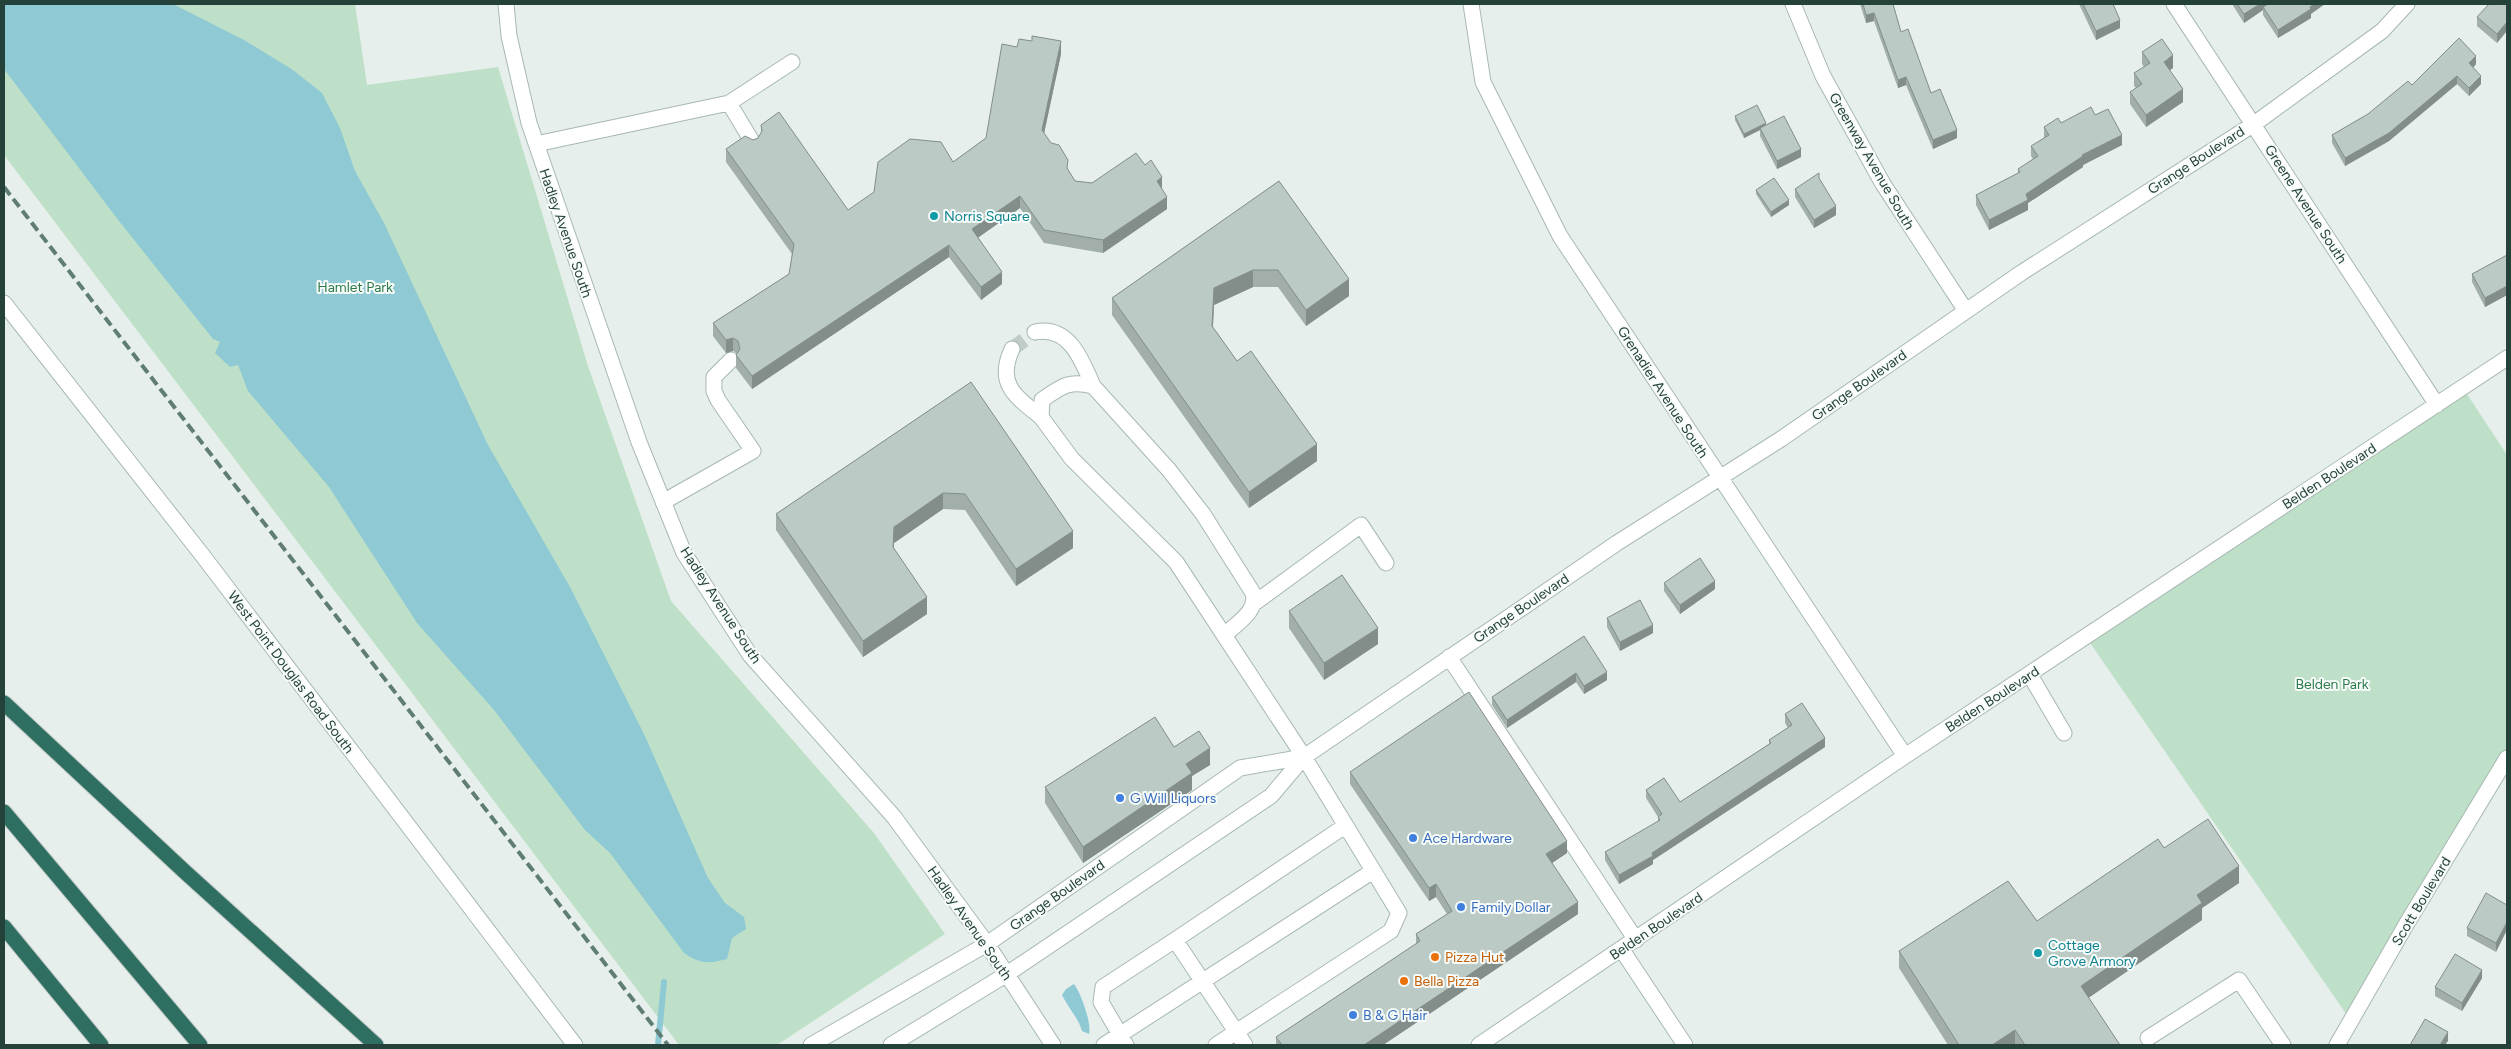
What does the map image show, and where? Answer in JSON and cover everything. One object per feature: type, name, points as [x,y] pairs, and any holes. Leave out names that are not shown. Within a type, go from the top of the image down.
[{"type":"highway","points":[[4,703],[376,1045]]},
{"type":"highway","points":[[4,812],[200,1045]]},
{"type":"highway","points":[[4,927],[101,1045]]},
{"type":"street","name":"Hadley Avenue South","points":[[506,4],[517,75],[536,144],[639,442],[684,553],[750,655],[894,817],[987,944],[1053,1045]]},
{"type":"street","name":"Grenadier Avenue South","points":[[1470,4],[1484,82],[1560,236],[1905,756]]},
{"type":"street","name":"Greenway Avenue South","points":[[1793,4],[1823,76],[1883,184],[1966,311]]},
{"type":"street","name":"Greene Avenue South","points":[[2174,4],[2254,124],[2436,406]]},
{"type":"street","name":"Grange Boulevard","points":[[891,1045],[1007,974],[1271,796],[1304,756],[1617,543],[1781,438],[2021,273],[2254,124],[2382,31],[2407,4]]},
{"type":"street","points":[[536,144],[729,103],[792,62]]},
{"type":"street","points":[[729,103],[754,143]]},
{"type":"street","name":"West Point Douglas Road South","points":[[4,303],[203,556],[575,1045]]},
{"type":"street","points":[[1035,332],[1045,330],[1058,334],[1069,342],[1079,354],[1093,386],[1168,470],[1203,514],[1253,593],[1256,602]]},
{"type":"street","points":[[1012,349],[1005,364],[1005,376],[1013,392],[1040,417],[1072,459],[1176,562],[1226,634],[1304,756],[1399,913],[1391,931],[1216,1045]]},
{"type":"street","name":"Belden Boulevard","points":[[1479,1045],[1622,950],[1905,756],[2507,358]]},
{"type":"street","points":[[663,502],[753,452],[714,390],[714,377],[731,360]]},
{"type":"street","points":[[1040,417],[1042,400],[1063,385],[1078,382],[1093,386]]},
{"type":"street","points":[[1226,634],[1253,608],[1256,602],[1361,525],[1386,563]]},
{"type":"street","points":[[1449,657],[1636,940]]},
{"type":"street","points":[[2030,675],[2064,733]]},
{"type":"street","name":"Grange Boulevard","points":[[812,1045],[987,944],[1240,768],[1304,756]]},
{"type":"street","name":"Scott Boulevard","points":[[2337,1045],[2406,923],[2507,758]]},
{"type":"street","points":[[1123,1041],[1101,1002],[1103,987],[1345,826]]},
{"type":"street","points":[[1104,1045],[1123,1041],[1203,982],[1373,870]]},
{"type":"street","points":[[1175,940],[1244,1045]]},
{"type":"street","points":[[1622,950],[1684,1045]]},
{"type":"street","points":[[2148,1038],[2239,980],[2283,1045]]},
{"type":"green space","name":"Hamlet Park","points":[[4,4],[355,4],[367,85],[498,67],[588,366],[671,601],[874,833],[945,934],[777,1045],[679,1045],[4,155]]},
{"type":"green space","name":"Belden Park","points":[[2463,388],[2507,455],[2507,758],[2351,1021],[2086,637]]},
{"type":"water","points":[[4,4],[173,4],[244,40],[293,70],[322,93],[340,128],[355,171],[384,223],[488,445],[570,587],[644,734],[708,878],[725,903],[744,917],[746,929],[732,938],[727,959],[705,962],[684,953],[610,853],[585,830],[494,710],[417,623],[329,487],[248,391],[238,365],[230,367],[215,353],[220,342],[213,339],[119,221],[4,69]]},
{"type":"water","points":[[1074,984],[1085,1009],[1090,1029],[1089,1034],[1082,1031],[1062,995],[1066,989]]},
{"type":"building","points":[[1863,4],[1893,4],[1901,32],[1908,29],[1931,93],[1940,89],[1957,130],[1933,140],[1906,77],[1898,80],[1874,13],[1866,15]]},
{"type":"building","points":[[2083,4],[2113,4],[2120,20],[2096,31]]},
{"type":"building","points":[[2237,4],[2260,4],[2244,14]]},
{"type":"building","points":[[2268,4],[2314,4],[2310,7],[2311,9],[2278,30],[2263,7]]},
{"type":"building","points":[[2489,4],[2507,4],[2507,22],[2497,34],[2477,17]]},
{"type":"building","name":"Norris Square","points":[[1032,36],[1061,41],[1042,130],[1051,143],[1059,145],[1068,160],[1067,168],[1075,181],[1092,183],[1136,153],[1145,165],[1151,160],[1162,177],[1157,181],[1167,197],[1103,240],[1044,230],[1020,196],[972,229],[1002,272],[981,287],[949,245],[752,376],[736,355],[740,349],[738,341],[733,338],[726,340],[713,323],[789,274],[794,244],[726,149],[745,136],[753,140],[758,138],[762,131],[761,125],[779,112],[848,210],[874,192],[878,162],[910,139],[941,142],[953,162],[986,138],[1002,44],[1017,47],[1019,39],[1032,41]]},
{"type":"building","points":[[2459,38],[2476,56],[2469,63],[2481,76],[2469,88],[2457,76],[2389,133],[2345,158],[2332,135],[2368,114],[2408,81],[2412,85]]},
{"type":"building","points":[[2162,39],[2173,55],[2164,62],[2183,89],[2146,115],[2130,92],[2142,84],[2134,73],[2150,63],[2142,52]]},
{"type":"building","points":[[1757,105],[1766,123],[1744,134],[1735,116]]},
{"type":"building","points":[[2091,107],[2095,115],[2108,109],[2122,135],[2082,155],[2026,194],[2028,200],[1989,220],[1976,195],[2020,172],[2018,169],[2038,156],[2031,146],[2049,135],[2044,127],[2058,118],[2061,123]]},
{"type":"building","points":[[1784,116],[1801,149],[1777,161],[1760,128]]},
{"type":"building","points":[[1819,173],[1819,178],[1836,206],[1814,220],[1795,189]]},
{"type":"building","points":[[1774,178],[1789,200],[1771,212],[1756,190]]},
{"type":"building","points":[[1279,181],[1349,279],[1306,310],[1278,270],[1253,270],[1214,288],[1212,326],[1237,361],[1251,351],[1317,444],[1249,492],[1112,298]]},
{"type":"building","points":[[2507,255],[2507,286],[2485,298],[2472,274]]},
{"type":"building","points":[[971,382],[1073,531],[1016,569],[965,494],[943,493],[894,527],[893,547],[927,597],[863,641],[776,514]]},
{"type":"building","points":[[1700,558],[1715,581],[1680,605],[1664,583]]},
{"type":"building","points":[[1342,575],[1378,628],[1324,663],[1289,611]]},
{"type":"building","points":[[1640,600],[1653,625],[1620,642],[1607,618]]},
{"type":"building","points":[[1584,636],[1607,672],[1584,686],[1576,673],[1507,720],[1492,697]]},
{"type":"building","points":[[1469,692],[1567,841],[1546,854],[1578,902],[1364,1045],[1282,1045],[1276,1037],[1420,941],[1416,934],[1452,911],[1436,884],[1429,888],[1350,772]]},
{"type":"building","points":[[1802,703],[1825,738],[1652,853],[1653,856],[1619,875],[1605,852],[1660,820],[1658,817],[1662,814],[1646,790],[1664,778],[1680,802],[1771,743],[1769,740],[1792,725],[1785,714]]},
{"type":"building","name":"G Will Liquors","points":[[1155,717],[1174,747],[1199,731],[1210,748],[1186,764],[1192,773],[1083,847],[1045,787]]},
{"type":"building","name":"Cottage Grove Armory","points":[[2208,819],[2239,866],[2197,895],[2202,903],[2081,986],[2120,1045],[2025,1045],[2015,1030],[1992,1045],[1959,1045],[1899,951],[2008,881],[2037,921],[2158,839],[2164,848]]},
{"type":"building","points":[[2486,893],[2507,905],[2507,922],[2496,943],[2467,928]]},
{"type":"building","points":[[2455,954],[2482,970],[2462,1003],[2435,987]]},
{"type":"building","points":[[2425,1019],[2448,1032],[2440,1045],[2410,1045]]},
{"type":"waterway","points":[[658,1045],[664,982]]},
{"type":"tunnel","points":[[1012,349],[1035,332]]},
{"type":"railway","points":[[4,187],[668,1045]]},
{"type":"place","name":"Norris Square","points":[[934,216]]},
{"type":"place","name":"G Will Liquors","points":[[1120,798]]},
{"type":"place","name":"Ace Hardware","points":[[1413,838]]},
{"type":"place","name":"Family Dollar","points":[[1461,907]]},
{"type":"place","name":"Cottage Grove Armory","points":[[2038,953]]},
{"type":"place","name":"Pizza Hut","points":[[1435,957]]},
{"type":"place","name":"Bella Pizza","points":[[1404,981]]},
{"type":"place","name":"B & G Hair","points":[[1353,1015]]}]
